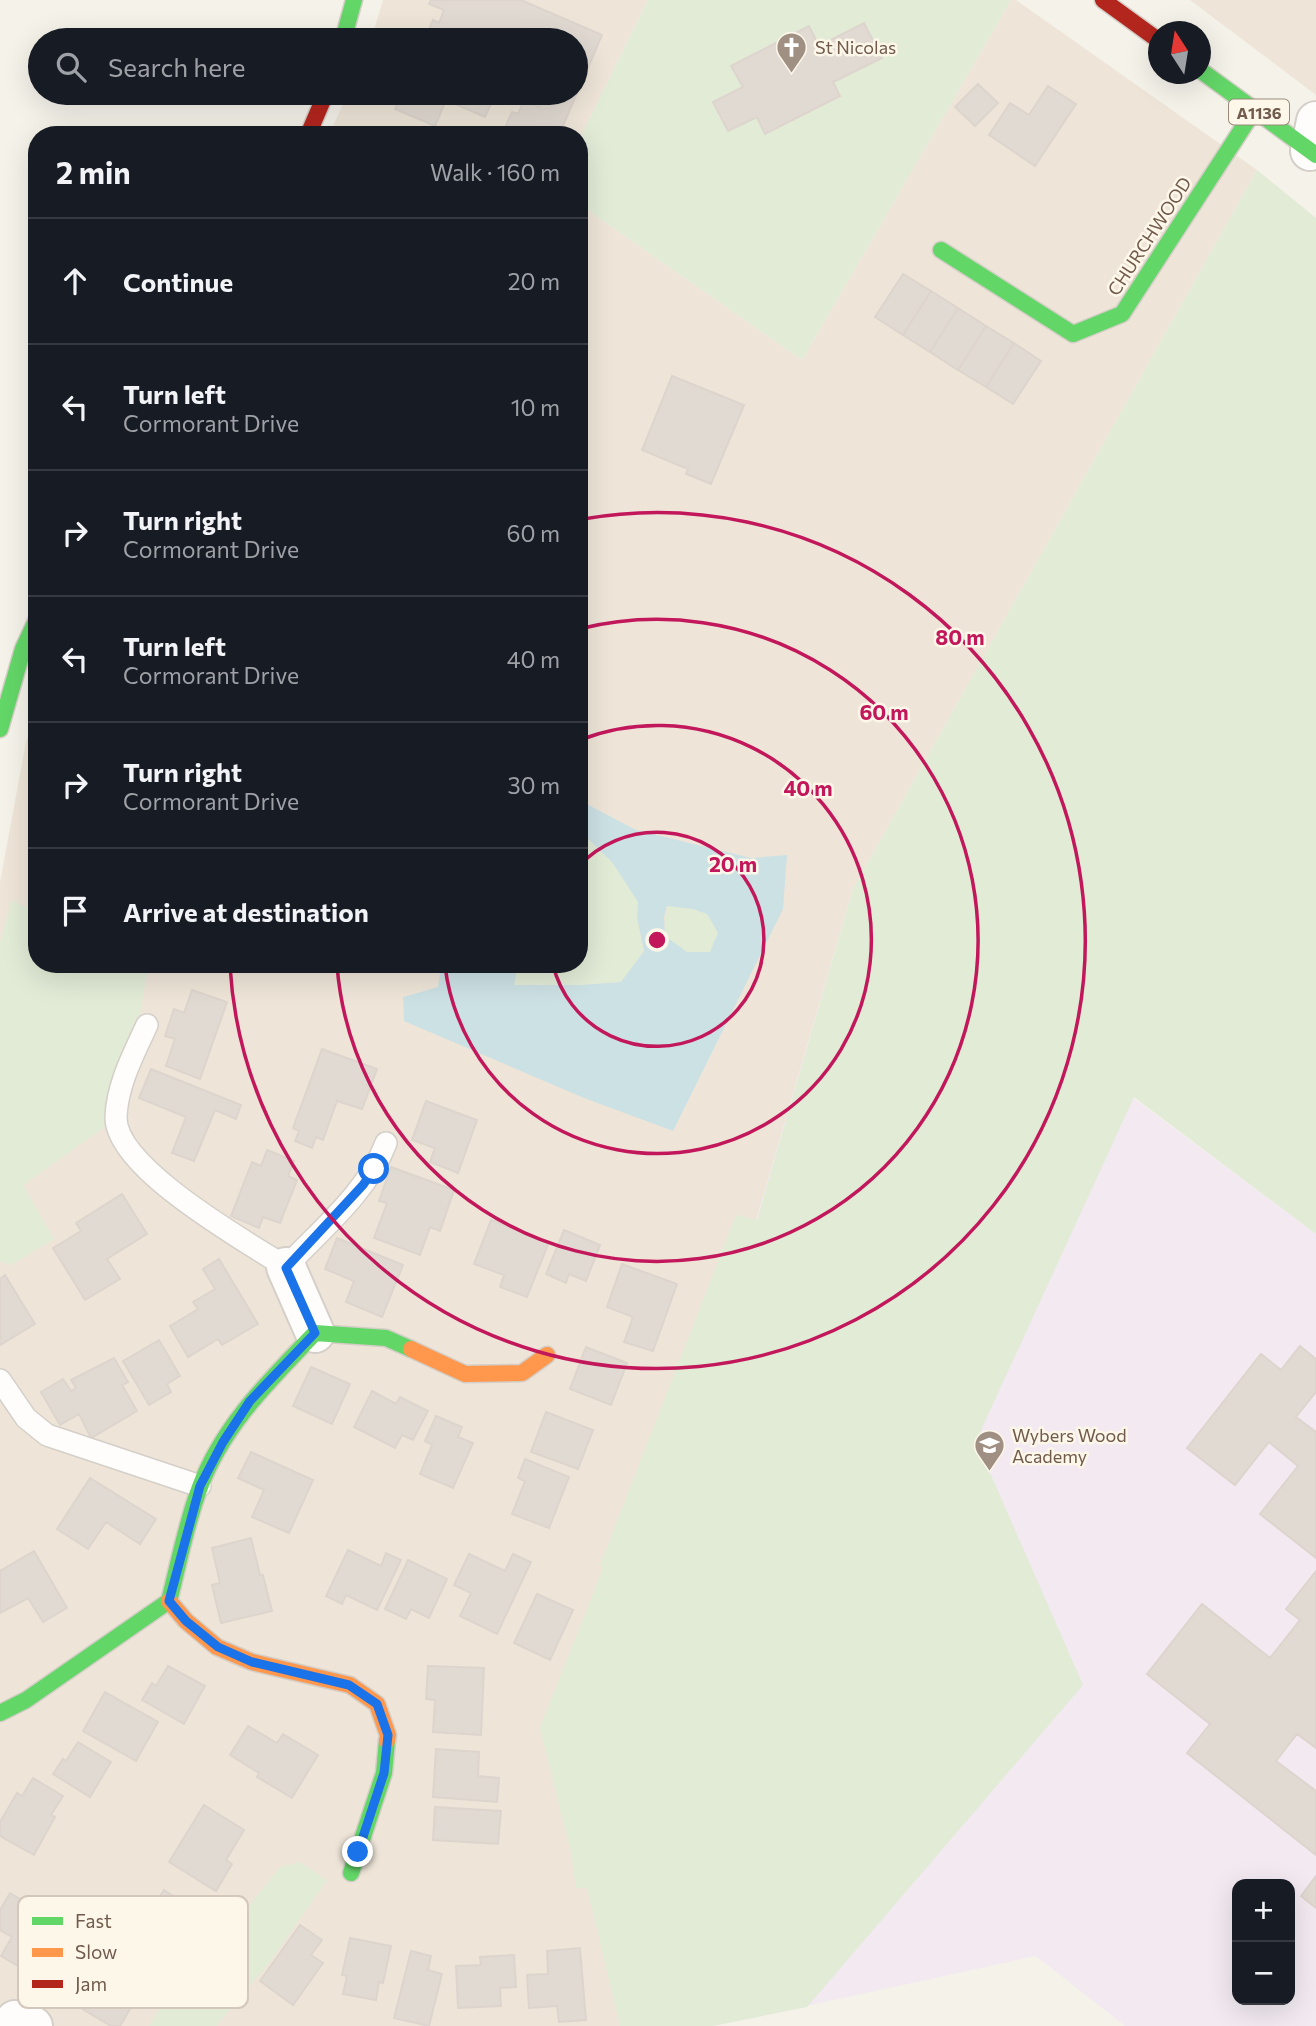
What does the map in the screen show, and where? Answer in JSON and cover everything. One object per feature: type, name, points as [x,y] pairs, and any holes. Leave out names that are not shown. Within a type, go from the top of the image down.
[{"type":"street","points":[[346,28],[354,0]]},
{"type":"street","points":[[1103,0],[1148,33]]},
{"type":"street","name":"A1136","points":[[1211,78],[1255,109],[1314,143]]},
{"type":"street","points":[[312,126],[321,105]]},
{"type":"street","name":"CHURCHWOOD","points":[[941,250],[1073,334],[1122,314],[1255,109]]},
{"type":"street","points":[[0,729],[28,638]]},
{"type":"street","points":[[286,1268],[315,1333]]},
{"type":"street","points":[[315,1333],[386,1338],[465,1374],[522,1373],[547,1354]]},
{"type":"street","points":[[0,1713],[26,1700],[169,1601],[200,1486],[223,1442],[250,1401],[315,1333]]},
{"type":"street","points":[[169,1601],[186,1621],[218,1647],[252,1662],[349,1685],[377,1704],[388,1735],[384,1773],[351,1873]]},
{"type":"lane","points":[[146,1025],[121,1091],[116,1119],[121,1135],[132,1153],[163,1183],[208,1218],[286,1268],[363,1185],[386,1143]]},
{"type":"lane","points":[[0,1380],[26,1418],[47,1435],[200,1486]]},
{"type":"shaded area","points":[[383,0],[648,0],[586,126],[333,126],[343,105],[588,105],[588,28],[375,28]]},
{"type":"shaded area","points":[[1011,0],[1016,0],[1257,170],[853,889],[756,1221],[643,2026],[0,2026],[0,882],[28,737],[28,973],[588,973],[588,210],[802,360]]},
{"type":"shaded area","points":[[1190,0],[1316,0],[1316,95]]},
{"type":"shaded area","points":[[588,805],[636,830],[751,858],[787,855],[783,909],[673,1131],[584,1098],[404,1021],[403,997],[438,987],[440,973],[516,973],[514,985],[621,982],[644,951],[637,917],[638,902],[612,862],[588,839]],"holes":[[[667,906],[693,909],[707,914],[718,933],[710,952],[687,952],[665,936],[664,917]]]},
{"type":"shaded area","name":"Wybers Wood Academy","points":[[853,889],[1316,1234],[1316,2026],[1125,2026],[1036,1956],[713,2026],[756,1221]]},
{"type":"green space","points":[[648,0],[1011,0],[802,360],[588,210],[586,126]]},
{"type":"green space","points":[[1257,170],[1316,218],[1316,1234],[1134,1097],[976,1441],[1083,1685],[807,2007],[713,2026],[620,2026],[587,1888],[576,1888],[571,1853],[540,1728],[603,1568],[600,1565],[736,1215],[757,1220],[853,889]]},
{"type":"green space","points":[[588,839],[612,862],[638,902],[637,917],[644,951],[621,982],[513,985],[516,973],[588,973]]},
{"type":"green space","points":[[11,900],[28,908],[28,973],[148,973],[140,1016],[121,1061],[106,1126],[23,1185],[54,1239],[11,1265],[0,1261],[0,943]]},
{"type":"green space","points":[[667,906],[693,909],[707,914],[718,933],[710,952],[687,952],[664,936]]},
{"type":"green space","points":[[300,1862],[327,1880],[269,1963],[248,1988],[248,1907],[280,1867]]},
{"type":"green space","points":[[160,2008],[231,2008],[216,2026],[149,2026]]},
{"type":"building","points":[[431,0],[521,0],[586,28],[430,28],[433,20],[439,23],[444,10],[429,4]]},
{"type":"building","name":"St Nicolas","points":[[864,23],[882,58],[833,82],[840,96],[765,134],[757,117],[728,131],[713,102],[743,87],[731,66],[809,26],[819,46]]},
{"type":"building","points":[[588,29],[602,35],[588,68]]},
{"type":"building","points":[[978,84],[998,103],[975,126],[955,107]]},
{"type":"building","points":[[1048,86],[1076,104],[1035,166],[989,135],[1010,103],[1029,115]]},
{"type":"building","points":[[397,105],[444,105],[435,126],[395,109]]},
{"type":"building","points":[[457,105],[490,105],[485,117]]},
{"type":"building","points":[[522,105],[572,105],[563,126],[506,126],[512,112],[518,114]]},
{"type":"building","points":[[903,274],[931,291],[903,335],[875,317]]},
{"type":"building","points":[[931,291],[958,308],[930,352],[903,335]]},
{"type":"building","points":[[958,308],[986,326],[958,370],[930,352]]},
{"type":"building","points":[[986,326],[1014,343],[986,387],[958,370]]},
{"type":"building","points":[[1014,343],[1041,361],[1013,404],[986,387]]},
{"type":"building","points":[[672,376],[744,405],[711,484],[686,474],[688,469],[642,450]]},
{"type":"building","points":[[192,990],[227,1002],[200,1079],[166,1066],[175,1039],[165,1036],[174,1009],[184,1013]]},
{"type":"building","points":[[322,1049],[377,1069],[362,1109],[337,1101],[323,1140],[316,1137],[312,1148],[295,1141],[299,1131],[293,1128]]},
{"type":"building","points":[[151,1069],[241,1105],[236,1119],[215,1110],[194,1161],[172,1153],[186,1117],[139,1098]]},
{"type":"building","points":[[426,1101],[477,1120],[458,1173],[430,1162],[435,1148],[412,1140]]},
{"type":"building","points":[[267,1150],[294,1161],[288,1176],[297,1180],[280,1223],[263,1217],[259,1228],[231,1216],[252,1162],[261,1166]]},
{"type":"building","points":[[391,1167],[454,1190],[440,1231],[430,1227],[420,1255],[374,1238],[387,1203],[379,1201]]},
{"type":"building","points":[[122,1194],[147,1234],[107,1259],[120,1279],[85,1300],[53,1248],[81,1231],[76,1223]]},
{"type":"building","points":[[491,1220],[549,1242],[527,1297],[500,1287],[504,1275],[474,1264]]},
{"type":"building","points":[[564,1230],[600,1245],[586,1281],[569,1274],[566,1283],[546,1274]]},
{"type":"building","points":[[337,1238],[403,1265],[382,1317],[346,1302],[354,1281],[325,1269]]},
{"type":"building","points":[[219,1259],[258,1324],[222,1345],[218,1339],[188,1357],[170,1326],[198,1309],[193,1302],[215,1289],[203,1269]]},
{"type":"building","points":[[622,1264],[677,1284],[653,1351],[624,1342],[633,1317],[607,1307]]},
{"type":"building","points":[[5,1275],[35,1324],[0,1345],[0,1279]]},
{"type":"building","points":[[159,1340],[180,1376],[167,1384],[171,1392],[149,1405],[123,1361]]},
{"type":"building","points":[[1300,1346],[1316,1359],[1316,1392],[1296,1417],[1316,1432],[1316,1558],[1260,1514],[1298,1466],[1269,1442],[1235,1485],[1187,1448],[1261,1354],[1281,1370]]},
{"type":"building","points":[[586,1347],[627,1363],[611,1405],[570,1389]]},
{"type":"building","points":[[114,1358],[128,1382],[122,1385],[137,1411],[91,1438],[79,1414],[60,1425],[41,1392],[63,1379],[71,1391],[76,1388],[71,1380]]},
{"type":"building","points":[[311,1367],[350,1384],[332,1424],[293,1406]]},
{"type":"building","points":[[372,1391],[396,1404],[400,1397],[428,1411],[413,1440],[402,1435],[395,1448],[354,1427]]},
{"type":"building","points":[[546,1412],[593,1430],[578,1469],[531,1452]]},
{"type":"building","points":[[436,1416],[462,1427],[458,1437],[473,1443],[453,1488],[420,1474],[432,1445],[425,1441]]},
{"type":"building","points":[[251,1452],[313,1480],[289,1533],[252,1517],[264,1490],[238,1478]]},
{"type":"building","points":[[525,1459],[569,1477],[549,1528],[512,1514],[525,1481],[518,1478]]},
{"type":"building","points":[[90,1478],[156,1519],[140,1544],[106,1522],[88,1549],[57,1529]]},
{"type":"building","points":[[251,1538],[272,1611],[221,1623],[212,1585],[220,1583],[212,1548]]},
{"type":"building","points":[[348,1550],[381,1566],[386,1553],[401,1560],[377,1610],[346,1595],[342,1604],[326,1596]]},
{"type":"building","points":[[34,1551],[67,1608],[43,1622],[28,1598],[0,1613],[0,1571]]},
{"type":"building","points":[[469,1554],[505,1571],[513,1554],[531,1562],[497,1634],[460,1616],[471,1593],[454,1585]]},
{"type":"building","points":[[408,1560],[447,1579],[429,1618],[411,1609],[406,1619],[385,1609]]},
{"type":"building","points":[[1316,1571],[1316,1748],[1297,1734],[1276,1761],[1316,1791],[1316,1855],[1187,1753],[1210,1724],[1147,1674],[1202,1604],[1270,1658],[1300,1620],[1286,1609]]},
{"type":"building","points":[[537,1594],[573,1610],[550,1660],[514,1643]]},
{"type":"building","points":[[168,1666],[205,1686],[184,1724],[142,1700],[152,1683],[156,1686]]},
{"type":"building","points":[[428,1666],[484,1668],[481,1735],[433,1732],[435,1700],[426,1699]]},
{"type":"building","points":[[105,1692],[158,1722],[136,1761],[83,1731]]},
{"type":"building","points":[[248,1726],[277,1743],[283,1734],[318,1755],[292,1798],[257,1777],[259,1773],[230,1755]]},
{"type":"building","points":[[78,1742],[111,1762],[90,1797],[53,1774],[63,1759],[66,1761]]},
{"type":"building","points":[[436,1749],[479,1752],[478,1776],[499,1778],[497,1802],[433,1797]]},
{"type":"building","points":[[33,1778],[63,1796],[51,1815],[55,1817],[34,1855],[0,1836],[0,1822],[17,1793],[22,1796]]},
{"type":"building","points":[[204,1805],[244,1830],[226,1860],[232,1864],[216,1891],[169,1862]]},
{"type":"building","points":[[435,1807],[501,1811],[498,1844],[433,1840]]},
{"type":"building","points":[[1316,1876],[1316,1908],[1301,1896]]},
{"type":"building","points":[[164,1890],[173,1896],[160,1896]]},
{"type":"building","points":[[10,1893],[18,1898],[18,1966],[1,1956],[12,1937],[0,1930],[0,1910]]},
{"type":"building","points":[[300,1925],[322,1940],[311,1955],[323,1963],[293,2005],[260,1981]]},
{"type":"building","points":[[350,1938],[391,1946],[383,1983],[379,1982],[376,2000],[343,1994],[347,1976],[342,1975]]},
{"type":"building","points":[[580,1948],[586,2020],[559,2022],[557,2006],[529,2008],[527,1975],[548,1974],[547,1951]]},
{"type":"building","points":[[411,1951],[431,1956],[428,1970],[442,1974],[429,2026],[394,2018]]},
{"type":"building","points":[[514,1955],[516,1987],[500,1988],[501,2006],[458,2008],[456,1966],[481,1965],[480,1957]]},
{"type":"building","points":[[81,2008],[131,2008],[120,2026],[111,2026]]},
{"type":"traffic: fast","points":[[346,28],[354,0]]},
{"type":"traffic: fast","points":[[1211,78],[1316,155]]},
{"type":"traffic: fast","points":[[941,250],[1073,334],[1122,314],[1255,109]]},
{"type":"traffic: fast","points":[[0,729],[28,638]]},
{"type":"traffic: fast","points":[[0,1713],[26,1700],[169,1601],[200,1487],[221,1443],[250,1404],[315,1333],[386,1338],[411,1349]]},
{"type":"traffic: fast","points":[[351,1873],[384,1773],[387,1741]]},
{"type":"traffic: slow","points":[[411,1349],[465,1374],[522,1373],[547,1355]]},
{"type":"traffic: slow","points":[[169,1601],[186,1621],[217,1647],[252,1662],[350,1685],[377,1704],[388,1735],[387,1741]]},
{"type":"traffic: jam","points":[[1103,0],[1148,33]]},
{"type":"traffic: jam","points":[[312,126],[321,105]]},
{"type":"place","name":"St Nicolas","points":[[792,74]]},
{"type":"place","name":"Wybers Wood Academy","points":[[989,1472]]},
{"type":"route","points":[[358,1852],[384,1773],[388,1735],[377,1704],[349,1685],[252,1662],[218,1647],[186,1621],[169,1601],[200,1486],[223,1442],[250,1401],[315,1333],[286,1268],[363,1185],[374,1169]]}]
